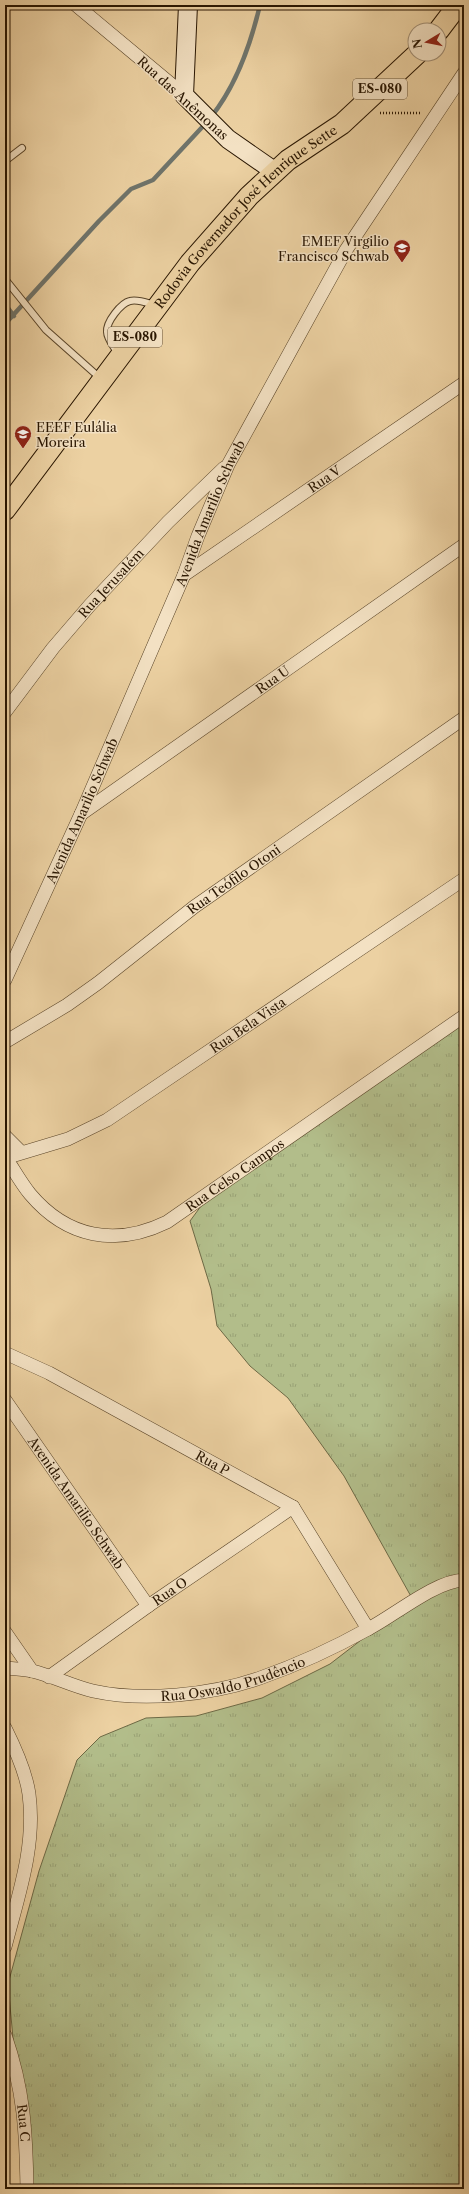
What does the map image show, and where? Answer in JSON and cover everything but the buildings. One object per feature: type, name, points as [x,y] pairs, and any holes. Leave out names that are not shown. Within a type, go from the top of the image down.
[{"type":"main road","points":[[445,22],[458,5]]},
{"type":"main road","name":"Rodovia Governador José Henrique Sette","points":[[5,510],[190,263],[219,229],[274,171],[306,146],[342,124],[408,62]]},
{"type":"street","name":"Rua das Anêmonas","points":[[76,5],[184,95],[202,115],[228,139],[274,171]]},
{"type":"street","points":[[184,95],[188,5]]},
{"type":"street","name":"Avenida Amarilio Schwab","points":[[5,980],[81,814],[184,575],[203,523],[228,465],[346,250],[464,73]]},
{"type":"street","name":"Rua V","points":[[184,575],[464,383]]},
{"type":"street","name":"Rua Jerusalém","points":[[5,712],[53,648],[90,605],[168,522],[228,465]]},
{"type":"street","name":"Rua U","points":[[81,814],[464,545]]},
{"type":"street","name":"Rua Teófilo Otoni","points":[[5,1042],[74,1000],[194,907],[463,720]]},
{"type":"street","name":"Rua Bela Vista","points":[[5,1158],[68,1139],[107,1120],[464,879]]},
{"type":"street","name":"Rua Celso Campos","points":[[5,1158],[29,1193],[42,1206],[70,1226],[86,1232],[113,1236],[136,1234],[152,1230],[167,1222],[464,1016]]},
{"type":"street","points":[[5,1136],[21,1152]]},
{"type":"street","name":"Rua P","points":[[5,1353],[49,1373],[292,1507],[368,1629]]},
{"type":"street","name":"Avenida Amarilio Schwab","points":[[5,1400],[148,1606]]},
{"type":"street","name":"Rua O","points":[[48,1677],[292,1507]]},
{"type":"street","name":"Rua Oswaldo Prudêncio","points":[[5,1668],[32,1671],[93,1691],[130,1696],[167,1695],[196,1691],[259,1678],[285,1668],[368,1629],[444,1584],[464,1580]]},
{"type":"street","points":[[5,1632],[32,1671]]},
{"type":"street","points":[[5,1728],[22,1770],[29,1793],[30,1818],[28,1861],[5,1947]]},
{"type":"street","name":"Rua C","points":[[5,2035],[20,2086],[24,2109],[27,2138],[27,2189]]},
{"type":"lane","points":[[5,161],[22,148]]},
{"type":"lane","points":[[5,279],[46,330],[102,380]]},
{"type":"lane","points":[[120,357],[108,337],[106,331],[108,324],[118,311],[129,301],[136,300],[158,306]]},
{"type":"path","points":[[353,113],[437,113]]},
{"type":"green space","points":[[464,1021],[464,2189],[23,2189],[25,2168],[8,1984],[39,1871],[77,1760],[100,1737],[146,1718],[196,1716],[262,1698],[330,1664],[413,1600],[344,1476],[288,1398],[250,1366],[217,1326],[211,1289],[190,1221],[204,1202]]},
{"type":"waterway","points":[[211,117],[228,92],[242,64],[260,5]]},
{"type":"waterway","points":[[5,324],[99,221],[131,189],[153,180],[206,123]]},
{"type":"waterway","points":[[5,304],[14,316]]},
{"type":"place","name":"EMEF Virgilio Francisco Schwab","points":[[402,263]]},
{"type":"place","name":"EEEF Eulália Moreira","points":[[23,449]]}]
